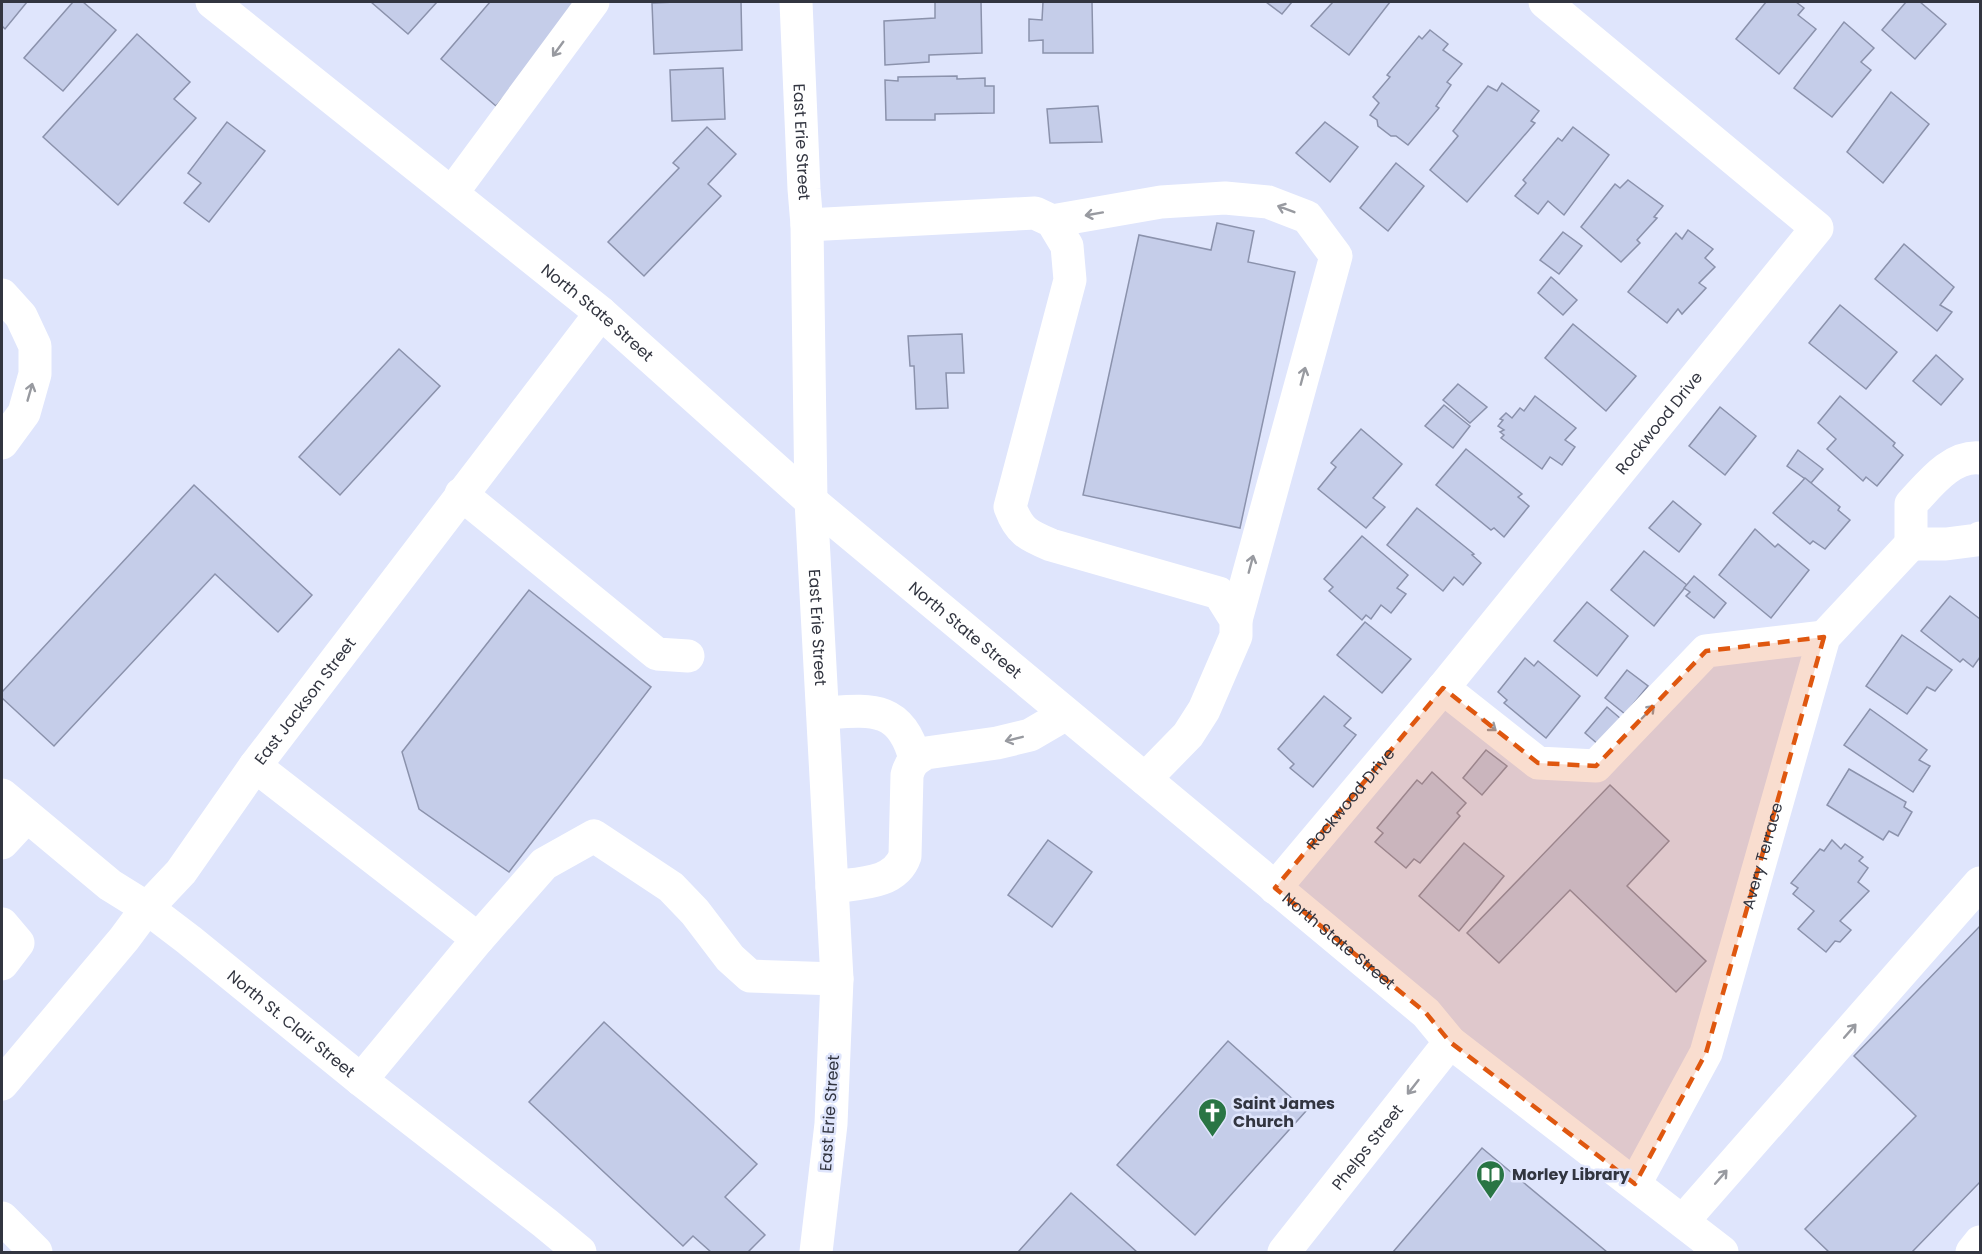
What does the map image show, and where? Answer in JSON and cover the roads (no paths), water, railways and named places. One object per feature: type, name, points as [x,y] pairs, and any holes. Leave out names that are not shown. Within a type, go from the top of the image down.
[{"type":"street","points":[[452,193],[593,2]]},
{"type":"street","name":"East Erie Street","points":[[796,2],[807,225],[811,501],[837,979],[831,1124],[816,1252]]},
{"type":"street","name":"Rockwood Drive","points":[[1275,888],[1443,688],[1816,228],[1545,2]]},
{"type":"street","name":"North State Street","points":[[220,4],[601,313],[811,501],[1426,1013],[1450,1042],[1722,1252]]},
{"type":"street","points":[[1052,221],[1161,202],[1225,198],[1268,202],[1307,217],[1336,256],[1236,620],[1236,636],[1204,710],[1188,735],[1144,779]]},
{"type":"street","points":[[807,225],[1035,213],[1052,221],[1067,246],[1070,280],[1010,507],[1016,523],[1029,536],[1051,545],[1219,593],[1236,620]]},
{"type":"street","points":[[2,295],[21,316],[34,346],[35,374],[24,413],[2,443]]},
{"type":"street","name":"East Jackson Street","points":[[2,1084],[124,939],[147,908],[181,872],[255,766],[601,313]]},
{"type":"street","points":[[1980,458],[1970,457],[1942,471],[1911,504],[1911,544],[1946,544],[1980,538]]},
{"type":"street","points":[[461,494],[657,654],[688,656]]},
{"type":"street","name":"Avery Terrace","points":[[1635,1184],[1706,1053],[1824,637],[1911,544]]},
{"type":"street","points":[[1443,688],[1538,763],[1596,766],[1706,651],[1824,637]]},
{"type":"street","points":[[823,713],[865,710],[885,714],[902,727],[912,743],[926,755]]},
{"type":"street","points":[[832,887],[878,880],[894,874],[902,865],[905,856],[909,765],[926,755],[1030,735],[1066,714]]},
{"type":"street","points":[[255,766],[478,939]]},
{"type":"street","name":"North St. Clair Street","points":[[2,795],[110,885],[147,908],[580,1252]]},
{"type":"street","points":[[2,843],[27,816]]},
{"type":"street","points":[[361,1080],[478,939],[544,864],[594,836],[671,887],[695,912],[730,958],[750,976],[837,979]]},
{"type":"street","points":[[1683,1221],[1980,883]]},
{"type":"street","points":[[2,924],[18,943],[2,964]]},
{"type":"street","name":"Phelps Street","points":[[1284,1252],[1450,1042]]},
{"type":"street","points":[[2,1218],[36,1252]]},
{"type":"street","points":[[1972,1252],[1980,1242]]},
{"type":"place","name":"Saint James Church","points":[[1212,1138]]},
{"type":"place","name":"Morley Library","points":[[1491,1200]]}]
